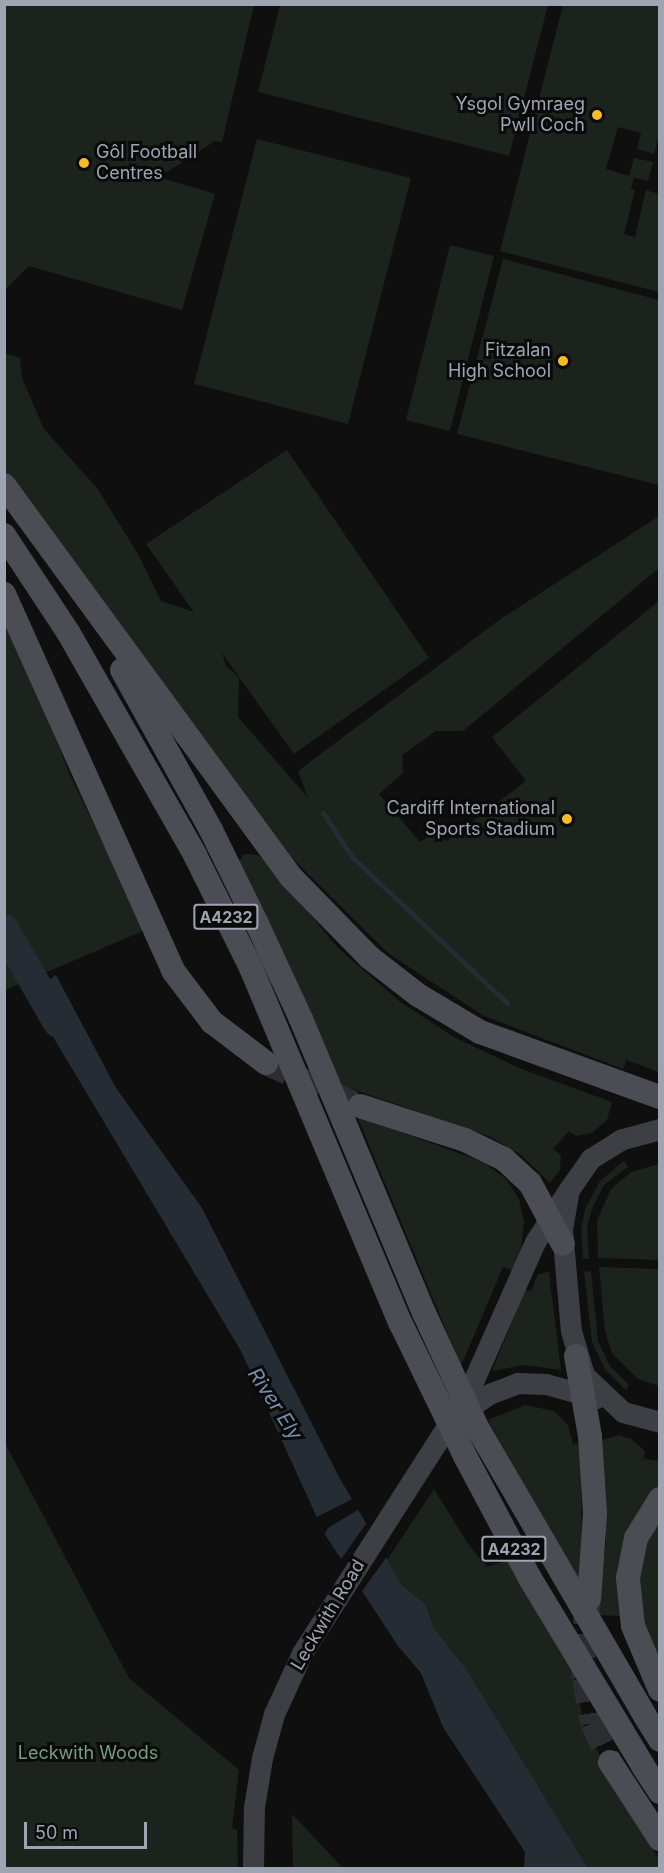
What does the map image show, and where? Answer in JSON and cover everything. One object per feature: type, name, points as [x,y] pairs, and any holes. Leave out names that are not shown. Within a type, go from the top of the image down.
[{"type":"main road","name":"A4232","points":[[4,485],[54,554],[211,830],[301,1019],[424,1313],[477,1427],[660,1740]]},
{"type":"main road","name":"A4232","points":[[4,535],[74,642],[195,855],[251,968],[401,1323],[465,1456],[531,1580],[660,1792]]},
{"type":"main road","points":[[54,554],[291,877],[369,957],[418,995],[469,1027],[654,1099]]},
{"type":"main road","points":[[4,594],[174,972],[212,1022],[266,1063]]},
{"type":"main road","points":[[360,1106],[465,1140],[504,1159],[530,1183],[563,1244]]},
{"type":"main road","name":"Leckwith Road","points":[[253,1869],[254,1807],[262,1758],[274,1714],[302,1653],[452,1419],[484,1360],[535,1242],[569,1189],[591,1158],[612,1143],[654,1128]]},
{"type":"main road","points":[[569,1189],[563,1212],[563,1244],[595,1514],[589,1599]]},
{"type":"main road","points":[[576,1356],[592,1387],[610,1402],[634,1416],[660,1422]]},
{"type":"main road","name":"Leckwith Road","points":[[452,1419],[489,1394],[518,1383],[546,1384],[610,1402]]},
{"type":"main road","points":[[660,1499],[636,1538],[628,1578],[633,1626],[660,1690]]},
{"type":"main road","points":[[610,1762],[660,1839]]},
{"type":"green space","name":"Gôl Football Centres","points":[[4,5],[254,5],[222,142],[215,141],[159,177],[215,194],[182,310],[29,266],[5,290]]},
{"type":"green space","points":[[280,5],[548,5],[509,156],[258,92]]},
{"type":"green space","name":"Ysgol Gymraeg Pwll Coch","points":[[563,5],[659,5],[660,132],[654,154],[637,149],[641,133],[618,127],[606,169],[629,176],[634,158],[653,162],[648,181],[634,178],[631,189],[635,190],[624,234],[635,237],[646,190],[659,194],[659,292],[500,251]]},
{"type":"green space","points":[[257,139],[411,178],[348,424],[194,384]]},
{"type":"green space","points":[[450,245],[494,256],[450,431],[406,420]]},
{"type":"green space","name":"Fitzalan High School","points":[[503,259],[659,300],[659,485],[457,434]]},
{"type":"green space","points":[[4,353],[20,358],[22,378],[44,429],[97,488],[138,554],[161,601],[194,612],[146,544],[287,450],[429,658],[294,754],[222,653],[226,666],[239,677],[238,717],[308,798],[298,771],[499,620],[659,516],[659,568],[463,731],[436,731],[402,755],[403,773],[379,794],[420,842],[434,833],[447,841],[526,781],[492,737],[659,601],[659,1072],[626,1060],[623,1069],[484,1016],[389,954],[290,856],[5,485]]},
{"type":"green space","points":[[4,602],[69,773],[145,930],[5,990]]},
{"type":"green space","points":[[244,854],[258,855],[271,866],[337,947],[399,1001],[454,1037],[519,1068],[612,1102],[607,1120],[592,1133],[576,1136],[569,1131],[553,1149],[561,1155],[560,1170],[550,1183],[521,1155],[491,1137],[341,1085],[238,863]]},
{"type":"green space","points":[[357,1116],[483,1162],[506,1179],[519,1199],[524,1222],[521,1250],[513,1271],[503,1267],[461,1366]]},
{"type":"green space","points":[[624,1161],[628,1167],[604,1185],[591,1211],[587,1229],[589,1259],[583,1259],[581,1229],[585,1209],[600,1181]]},
{"type":"green space","points":[[659,1164],[659,1260],[598,1258],[597,1220],[611,1189],[631,1172]]},
{"type":"green space","points":[[599,1267],[659,1269],[659,1386],[638,1379],[612,1353],[605,1332]]},
{"type":"green space","points":[[591,1271],[598,1341],[610,1366],[629,1385],[626,1390],[605,1370],[592,1342],[584,1272]]},
{"type":"green space","points":[[549,1272],[561,1370],[523,1365],[492,1371],[525,1290],[531,1291],[538,1274]]},
{"type":"green space","points":[[525,1405],[554,1411],[568,1425],[573,1444],[581,1443],[582,1588],[488,1420]]},
{"type":"green space","points":[[619,1435],[631,1439],[645,1451],[644,1459],[659,1461],[659,1485],[655,1489],[621,1616],[598,1615],[595,1610],[606,1543],[600,1441]]},
{"type":"green space","name":"Leckwith Woods","points":[[5,1443],[129,1678],[239,1770],[232,1828],[237,1830],[238,1868],[5,1868]]},
{"type":"green space","points":[[434,1489],[468,1544],[487,1567],[508,1560],[573,1670],[585,1729],[659,1860],[659,1868],[588,1868],[467,1670],[434,1628],[426,1605],[402,1585],[387,1560]]},
{"type":"green space","points":[[659,1515],[659,1672],[638,1610],[640,1555]]},
{"type":"green space","points":[[292,1814],[343,1868],[293,1868]]},
{"type":"water","points":[[56,975],[116,1088],[202,1208],[339,1477],[402,1585],[426,1605],[434,1628],[467,1670],[588,1868],[524,1868],[525,1852],[443,1727],[421,1673],[398,1646],[324,1533],[241,1351],[28,995]]},
{"type":"pier","points":[[353,1494],[361,1508],[328,1528],[325,1534],[315,1518],[352,1499]]},
{"type":"pier","points":[[368,1521],[388,1555],[360,1594],[339,1562]]},
{"type":"waterway","points":[[323,813],[352,857],[507,1003]]},
{"type":"waterway","name":"River Ely","points":[[4,929],[58,1023]]},
{"type":"tunnel","points":[[266,1063],[360,1106]]},
{"type":"tunnel","points":[[589,1602],[583,1634],[584,1678],[592,1723],[610,1762]]},
{"type":"place","name":"Ysgol Gymraeg Pwll Coch","points":[[597,115]]},
{"type":"place","name":"Gôl Football Centres","points":[[84,163]]},
{"type":"place","name":"Fitzalan High School","points":[[563,361]]},
{"type":"place","name":"Cardiff International Sports Stadium","points":[[567,819]]}]
